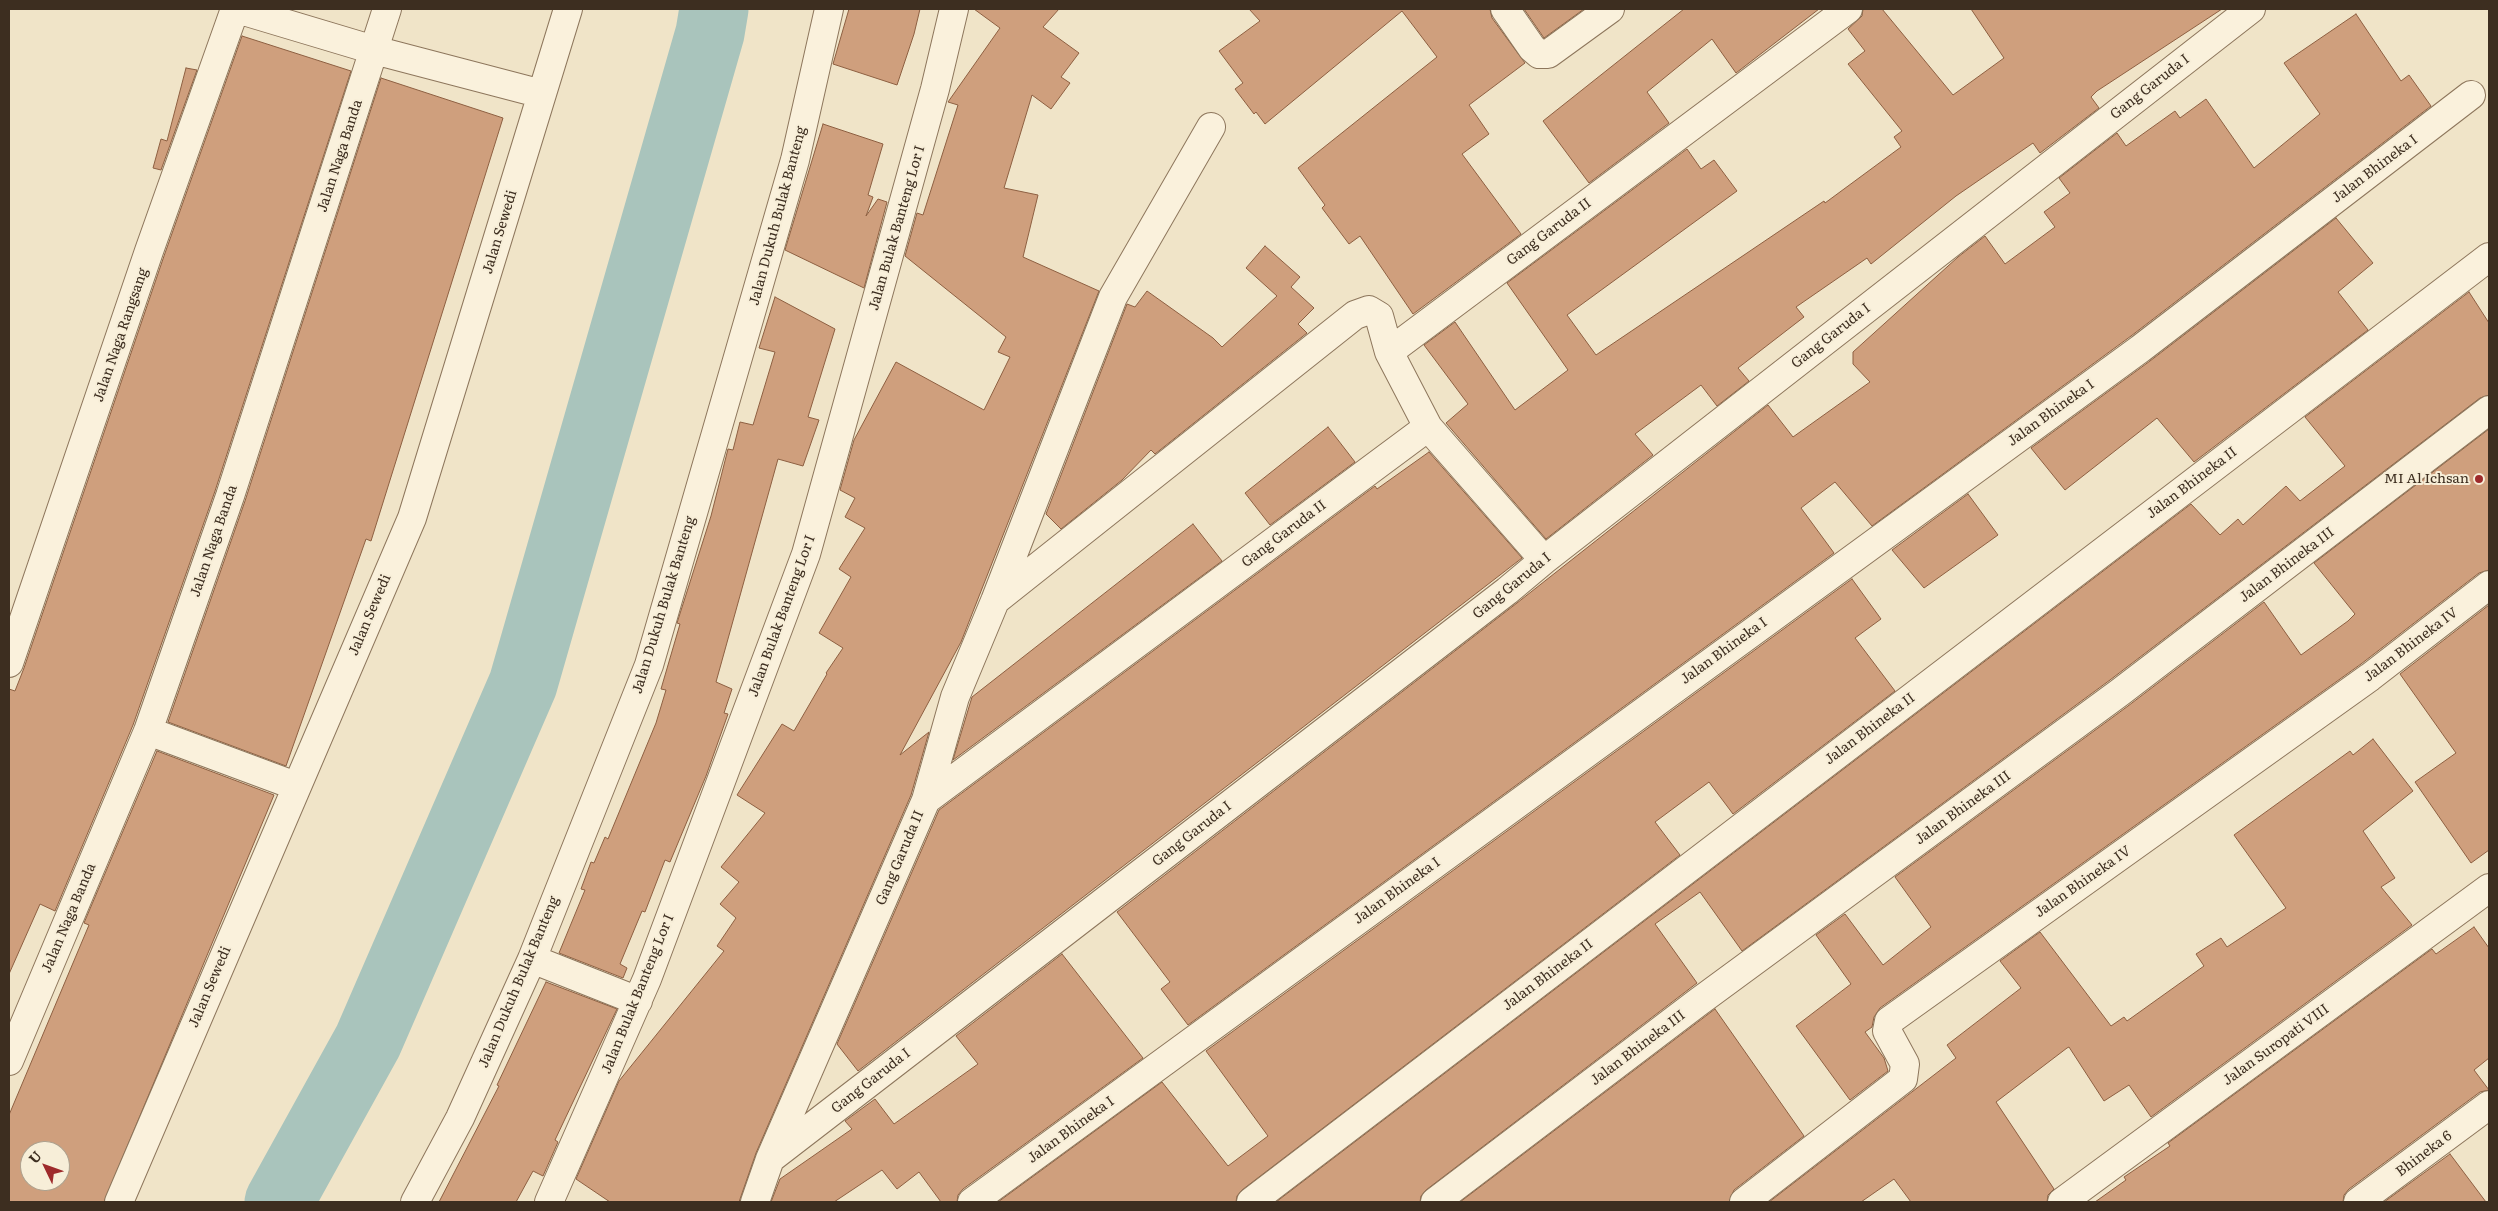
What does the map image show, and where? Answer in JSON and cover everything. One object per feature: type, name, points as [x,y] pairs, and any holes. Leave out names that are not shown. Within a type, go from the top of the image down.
[{"type":"street","points":[[236,9],[374,50],[542,94]]},
{"type":"street","name":"Jalan Naga Rangsang","points":[[9,663],[146,260],[236,9]]},
{"type":"street","name":"Jalan Naga Banda","points":[[9,1060],[148,731],[230,496],[387,9]]},
{"type":"street","name":"Jalan Sewedi","points":[[118,1202],[412,518],[568,9]]},
{"type":"street","name":"Jalan Dukuh Bulak Banteng","points":[[415,1202],[460,1118],[532,959],[649,665],[795,160],[829,9]]},
{"type":"street","name":"Jalan Bulak Banteng Lor I","points":[[550,1202],[638,1002],[806,554],[935,89],[954,9]]},
{"type":"street","points":[[1505,9],[1532,48],[1539,54],[1548,54],[1610,9]]},
{"type":"street","name":"Gang Garuda II","points":[[1389,352],[1848,9]]},
{"type":"street","name":"Gang Garuda I","points":[[770,1159],[1507,591],[1544,560],[2251,9]]},
{"type":"street","name":"Jalan Bhineka I","points":[[972,1202],[2132,355],[2471,95]]},
{"type":"street","points":[[926,800],[955,697],[995,601],[1112,297],[1211,127]]},
{"type":"street","name":"Jalan Bhineka II","points":[[1251,1202],[2489,257]]},
{"type":"street","points":[[995,601],[1355,315],[1369,310],[1379,316],[1389,352],[1428,427],[1544,560]]},
{"type":"street","name":"Jalan Bhineka III","points":[[1435,1202],[1697,1003],[2119,693],[2489,410]]},
{"type":"street","name":"Gang Garuda II","points":[[770,1159],[926,800],[1428,427]]},
{"type":"street","name":"Jalan Bhineka IV","points":[[1744,1202],[1904,1079],[1905,1064],[1887,1031],[1889,1021],[2370,677],[2489,586]]},
{"type":"street","points":[[148,731],[296,786]]},
{"type":"street","name":"Jalan Suropati VIII","points":[[2062,1202],[2489,888]]},
{"type":"street","points":[[532,959],[638,1002]]},
{"type":"street","name":"Bhineka 6","points":[[2358,1202],[2489,1105]]},
{"type":"street","points":[[755,1202],[770,1159]]},
{"type":"building","points":[[849,9],[920,9],[897,85],[833,64]]},
{"type":"building","points":[[974,9],[1059,9],[1043,27],[1079,53],[1061,77],[1070,83],[1051,109],[1032,95],[1004,188],[1038,195],[1023,257],[1099,291],[961,642],[900,755],[929,732],[911,795],[756,1153],[739,1202],[610,1202],[576,1179],[619,1081],[724,951],[717,946],[736,918],[720,904],[739,882],[721,867],[765,813],[737,795],[782,724],[794,731],[826,673],[843,648],[819,633],[851,577],[839,569],[865,528],[845,517],[855,498],[840,490],[854,440],[896,362],[984,410],[1010,357],[998,352],[1006,337],[905,256],[917,213],[923,215],[958,105],[948,102],[1000,28]]},
{"type":"building","points":[[1249,9],[1490,9],[1492,18],[1525,63],[1469,105],[1489,134],[1462,154],[1521,234],[1413,314],[1360,236],[1349,244],[1322,208],[1325,205],[1298,168],[1437,57],[1402,11],[1265,124],[1256,112],[1254,114],[1235,89],[1243,83],[1219,51],[1260,21]]},
{"type":"building","points":[[1524,9],[1584,9],[1544,38]]},
{"type":"building","points":[[1684,9],[1819,9],[1736,73],[1712,39],[1647,92],[1669,123],[1589,183],[1543,121]]},
{"type":"building","points":[[1863,9],[1882,9],[1953,95],[2004,58],[1971,9],[2222,9],[2097,91],[2091,97],[2099,108],[2040,153],[2033,143],[1956,196],[1871,264],[1867,258],[1796,307],[1804,317],[1738,368],[1749,381],[1717,406],[1701,385],[1635,434],[1653,455],[1546,539],[1446,423],[1468,404],[1424,345],[1455,322],[1515,410],[1568,370],[1507,283],[1687,149],[1701,169],[1714,160],[1737,191],[1567,315],[1596,355],[1824,201],[1825,203],[1901,147],[1894,137],[1902,131],[1848,64],[1865,51],[1848,29],[1862,16]]},
{"type":"building","points":[[2356,14],[2401,81],[2409,75],[2431,106],[2131,336],[1872,526],[1835,482],[1801,508],[1834,553],[1188,1025],[1161,989],[1170,982],[1117,912],[1517,603],[1768,405],[1793,437],[1870,382],[1853,364],[1853,352],[1958,257],[1985,236],[2005,264],[2055,227],[2044,212],[2070,193],[2059,178],[2117,133],[2126,146],[2175,111],[2180,118],[2206,99],[2254,168],[2320,114],[2284,63]]},
{"type":"building","points":[[242,36],[351,71],[215,491],[133,725],[55,911],[40,904],[9,974],[9,689],[15,691],[24,668],[164,256]]},
{"type":"building","points":[[186,68],[197,70],[161,170],[153,168],[161,139],[167,141]]},
{"type":"building","points":[[381,78],[503,118],[371,541],[366,539],[286,766],[168,722],[245,501]]},
{"type":"building","points":[[823,124],[883,144],[868,195],[873,197],[866,216],[878,199],[887,202],[864,288],[785,250]]},
{"type":"building","points":[[2336,218],[2373,263],[2338,292],[2368,330],[2194,462],[2157,418],[2065,490],[2031,448],[2150,361]]},
{"type":"building","points":[[1265,246],[1300,277],[1291,287],[1314,308],[1298,324],[1307,333],[1155,454],[1151,450],[1122,480],[1061,529],[1046,514],[1127,304],[1135,307],[1147,291],[1213,338],[1222,347],[1277,296],[1246,268]]},
{"type":"building","points":[[2469,292],[2489,323],[2489,395],[2480,398],[2110,680],[1742,951],[1700,892],[1655,924],[1697,983],[1426,1190],[1421,1196],[1420,1202],[1276,1202],[2191,504],[2220,535],[2238,519],[2243,525],[2286,486],[2300,501],[2345,466],[2305,417]]},
{"type":"building","points":[[775,297],[835,329],[808,417],[819,420],[803,466],[778,459],[716,682],[732,689],[724,713],[728,714],[706,776],[670,862],[665,860],[645,912],[642,911],[620,964],[627,968],[623,978],[559,953],[585,890],[581,889],[591,862],[594,863],[605,837],[608,839],[656,723],[666,690],[661,689],[680,624],[677,623],[711,516],[728,449],[733,450],[740,422],[753,425],[775,352],[759,348]]},
{"type":"building","points":[[1328,427],[1355,462],[1270,525],[1245,493]]},
{"type":"building","points":[[2489,429],[2489,570],[2479,573],[2361,664],[1880,1008],[1874,1017],[1872,1027],[1865,1032],[1884,1058],[1888,1071],[1850,1100],[1796,1026],[1851,984],[1816,935],[1845,914],[1883,965],[1931,927],[1895,877],[2128,706],[2264,602],[2301,655],[2348,621],[2355,614],[2314,563]]},
{"type":"building","points":[[1429,452],[1522,558],[858,1071],[837,1044],[939,810],[1375,486],[1377,489]]},
{"type":"building","points":[[1968,494],[1998,535],[1924,588],[1892,550]]},
{"type":"building","points":[[1193,524],[1222,561],[953,760],[972,697]]},
{"type":"building","points":[[1852,579],[1881,619],[1855,638],[1895,691],[1733,814],[1709,782],[1655,822],[1680,855],[1242,1190],[1237,1196],[1236,1202],[998,1202],[1162,1082],[1228,1166],[1268,1136],[1206,1051]]},
{"type":"building","points":[[2489,605],[2489,850],[2471,863],[2415,782],[2456,753],[2400,674]]},
{"type":"building","points":[[2373,739],[2413,791],[2363,831],[2395,878],[2381,887],[2412,925],[2151,1117],[2129,1085],[2104,1101],[2069,1047],[2067,1048],[1996,1102],[2054,1189],[2048,1195],[2047,1202],[1911,1202],[1894,1179],[1861,1202],[1769,1202],[1956,1058],[1947,1045],[2021,988],[2000,961],[2040,932],[2111,1026],[2124,1017],[2127,1021],[2204,966],[2196,954],[2221,938],[2227,947],[2286,908],[2234,835],[2350,751],[2353,755]]},
{"type":"building","points":[[157,751],[274,795],[104,1202],[9,1202],[9,1115],[89,925],[84,923]]},
{"type":"building","points":[[2474,927],[2489,948],[2489,1058],[2474,1070],[2489,1090],[2480,1092],[2349,1189],[2344,1195],[2343,1202],[2095,1202],[2126,1180],[2124,1177],[2170,1146],[2168,1143],[2432,949],[2436,954]]},
{"type":"building","points":[[1062,954],[1143,1058],[963,1189],[958,1195],[957,1202],[941,1202],[919,1172],[897,1189],[882,1170],[834,1202],[771,1202],[780,1179],[852,1129],[845,1121],[875,1099],[894,1124],[978,1064],[956,1036]]},
{"type":"building","points":[[546,982],[617,1009],[555,1140],[558,1142],[543,1176],[533,1171],[516,1202],[439,1202],[499,1086],[497,1085]]},
{"type":"building","points":[[1715,1009],[1804,1136],[1734,1190],[1729,1202],[1460,1202]]},
{"type":"building","points":[[2450,1154],[2486,1202],[2384,1202]]},
{"type":"waterway","points":[[279,1202],[368,1041],[523,684],[710,33],[714,9]]},
{"type":"place","name":"MI Al Ichsan","points":[[2479,479]]}]
